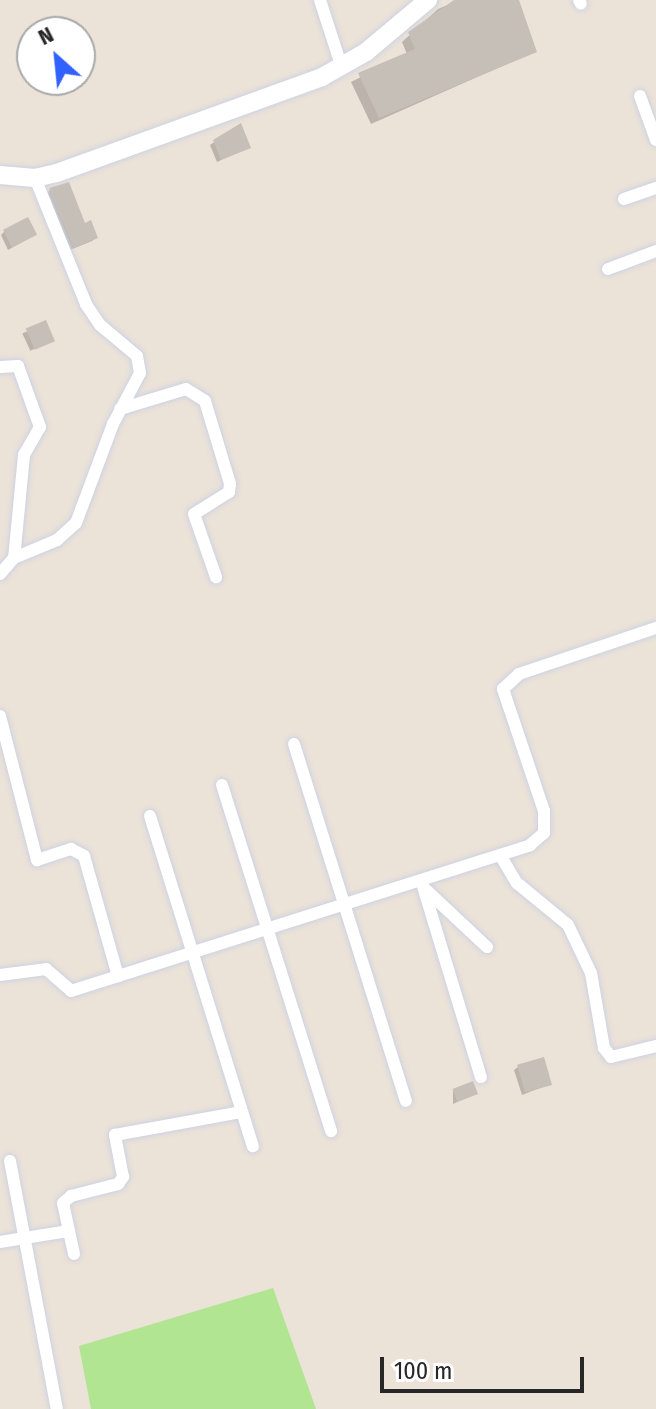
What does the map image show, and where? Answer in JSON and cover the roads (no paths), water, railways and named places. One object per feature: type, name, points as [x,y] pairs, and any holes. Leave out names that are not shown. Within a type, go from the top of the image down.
[{"type":"street","points":[[320,0],[342,68]]},
{"type":"street","points":[[0,175],[35,178],[342,68],[428,0]]},
{"type":"street","points":[[640,96],[656,140]]},
{"type":"street","points":[[0,574],[14,558],[57,540],[76,523],[120,409],[140,373],[137,356],[100,325],[86,304],[35,178]]},
{"type":"street","points":[[624,199],[656,188]]},
{"type":"street","points":[[608,269],[656,251]]},
{"type":"street","points":[[0,367],[18,366],[40,427],[24,455],[14,558]]},
{"type":"street","points":[[120,409],[186,389],[197,392],[205,401],[229,477],[229,492],[194,514],[216,577]]},
{"type":"street","points":[[0,975],[46,969],[71,991],[345,904],[422,884],[530,845],[544,833],[544,811],[503,689],[519,674],[656,628]]},
{"type":"street","points":[[0,716],[37,860],[71,849],[84,856],[118,976]]},
{"type":"street","points":[[294,744],[406,1101]]},
{"type":"street","points":[[222,785],[331,1131]]},
{"type":"street","points":[[150,816],[253,1146]]},
{"type":"street","points":[[500,855],[517,883],[568,925],[591,973],[604,1048],[611,1057],[656,1046]]},
{"type":"street","points":[[422,884],[487,947]]},
{"type":"street","points":[[422,884],[481,1077]]},
{"type":"street","points":[[74,1254],[63,1203],[71,1196],[118,1184],[123,1177],[115,1135],[242,1112]]},
{"type":"street","points":[[10,1161],[57,1409]]},
{"type":"street","points":[[0,1242],[69,1231]]}]
